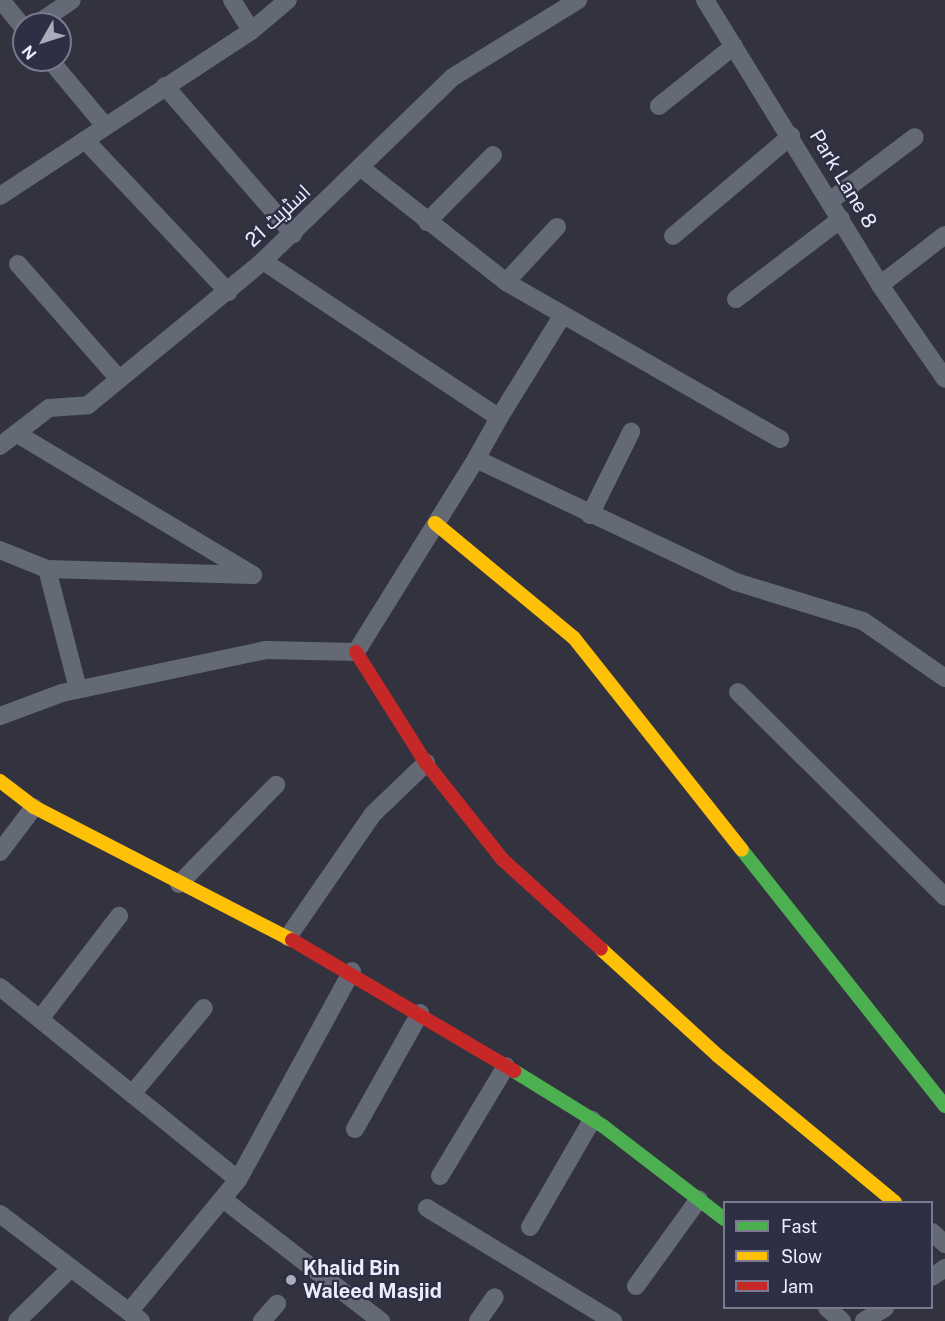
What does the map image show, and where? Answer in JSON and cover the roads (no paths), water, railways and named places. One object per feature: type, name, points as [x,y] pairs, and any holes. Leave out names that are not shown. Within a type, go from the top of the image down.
[{"type":"street","points":[[1,0],[12,13]]},
{"type":"street","points":[[54,12],[72,0]]},
{"type":"street","points":[[232,0],[251,31]]},
{"type":"street","points":[[0,196],[251,31],[288,0]]},
{"type":"street","name":"اسٹریٹ 21","points":[[0,446],[49,408],[88,405],[263,261],[453,77],[578,0]]},
{"type":"street","name":"Park Lane 8","points":[[705,0],[880,285],[945,379]]},
{"type":"street","points":[[659,106],[734,46]]},
{"type":"street","points":[[60,72],[105,126]]},
{"type":"street","points":[[165,86],[293,234]]},
{"type":"street","points":[[673,236],[790,136]]},
{"type":"street","points":[[830,201],[915,136]]},
{"type":"street","points":[[85,140],[228,292]]},
{"type":"street","points":[[427,222],[493,155]]},
{"type":"street","points":[[360,167],[506,282],[780,439]]},
{"type":"street","points":[[736,299],[841,219]]},
{"type":"street","points":[[506,282],[557,227]]},
{"type":"street","points":[[880,285],[945,235]]},
{"type":"street","points":[[263,261],[500,418]]},
{"type":"street","points":[[18,264],[119,379]]},
{"type":"street","points":[[356,652],[562,316]]},
{"type":"street","points":[[930,356],[945,346]]},
{"type":"street","points":[[590,515],[631,432]]},
{"type":"street","points":[[0,550],[47,569],[253,575],[16,433]]},
{"type":"street","points":[[476,459],[590,515],[736,582],[863,621],[945,678]]},
{"type":"street","points":[[435,523],[574,638],[945,1106]]},
{"type":"street","points":[[47,569],[78,689]]},
{"type":"street","points":[[0,716],[78,689],[266,650],[356,652]]},
{"type":"street","points":[[356,652],[426,763],[503,860],[717,1055],[893,1201]]},
{"type":"street","points":[[738,692],[945,897]]},
{"type":"street","points":[[288,937],[373,814],[426,763]]},
{"type":"street","points":[[0,781],[34,807],[179,884],[352,971],[592,1120],[723,1218]]},
{"type":"street","points":[[179,884],[276,785]]},
{"type":"street","points":[[0,852],[34,807]]},
{"type":"street","points":[[40,1019],[119,916]]},
{"type":"street","points":[[0,1214],[135,1316],[238,1180],[352,971]]},
{"type":"street","points":[[0,987],[238,1180]]},
{"type":"street","points":[[132,1094],[204,1008]]},
{"type":"street","points":[[355,1129],[420,1013]]},
{"type":"street","points":[[440,1176],[506,1066]]},
{"type":"street","points":[[530,1227],[592,1120]]},
{"type":"street","points":[[223,1199],[381,1321]]},
{"type":"street","points":[[636,1286],[699,1199]]},
{"type":"street","points":[[427,1208],[613,1321]]},
{"type":"street","points":[[933,1233],[945,1244]]},
{"type":"street","points":[[17,1321],[71,1268]]},
{"type":"street","points":[[478,1321],[495,1297]]},
{"type":"street","points":[[262,1321],[277,1304]]},
{"type":"street","points":[[828,1309],[842,1321]]},
{"type":"street","points":[[864,1321],[883,1309]]},
{"type":"place","name":"Khalid Bin Waleed Masjid","points":[[291,1280]]}]
